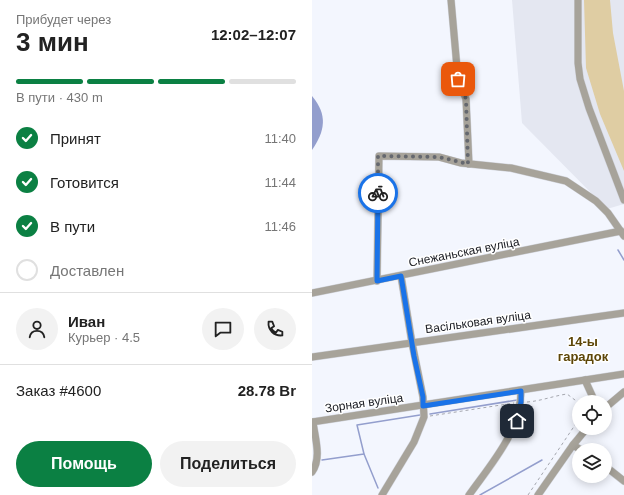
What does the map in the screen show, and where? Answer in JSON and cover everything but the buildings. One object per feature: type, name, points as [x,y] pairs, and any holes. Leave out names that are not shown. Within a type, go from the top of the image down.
[{"type":"street","points":[[451,0],[458,79],[466,99],[468,164]]},
{"type":"street","points":[[578,0],[578,63],[580,80],[624,200]]},
{"type":"street","points":[[377,281],[378,156],[439,157],[468,164],[511,168],[566,181],[596,201],[622,233]]},
{"type":"street","name":"Снежаньская вуліца","points":[[312,293],[622,233]]},
{"type":"street","points":[[382,495],[414,442],[424,417],[423,397],[401,276]]},
{"type":"street","name":"Васільковая вуліца","points":[[312,357],[624,313]]},
{"type":"street","name":"Зорная вуліца","points":[[313,422],[624,374]]},
{"type":"street","points":[[584,380],[592,395]]},
{"type":"street","points":[[469,495],[513,429],[521,402],[521,391]]},
{"type":"street","points":[[612,402],[624,392]]},
{"type":"street","points":[[312,472],[316,466],[317,458],[313,422]]},
{"type":"street","points":[[575,443],[581,435]]},
{"type":"street","points":[[538,495],[572,446]]},
{"type":"street","points":[[612,472],[624,481]]},
{"type":"path","points":[[424,417],[521,402],[543,401],[550,396],[566,394],[572,398]]},
{"type":"path","points":[[528,495],[572,429]]},
{"type":"shaded area","points":[[512,0],[624,0],[624,204],[607,209],[522,123]]},
{"type":"shaded area","points":[[584,0],[610,0],[613,33],[624,91],[624,171],[600,114],[586,68]]},
{"type":"water","points":[[312,96],[321,110],[323,123],[320,136],[312,150]]},
{"type":"waterway","points":[[618,250],[624,260]]},
{"type":"waterway","points":[[430,414],[517,400]]},
{"type":"waterway","points":[[378,488],[364,454],[357,425],[420,415]]},
{"type":"waterway","points":[[322,460],[364,454]]},
{"type":"waterway","points":[[480,495],[542,460]]},
{"type":"way so far","points":[[378,193],[378,156],[439,157],[461,164],[468,164],[466,99],[458,79]]},
{"type":"district","name":"14-ы гарадок","points":[[583,348]]},
{"type":"route","points":[[378,193],[377,281],[401,276],[414,356],[423,397],[423,406],[521,391],[521,402],[517,421]]}]
